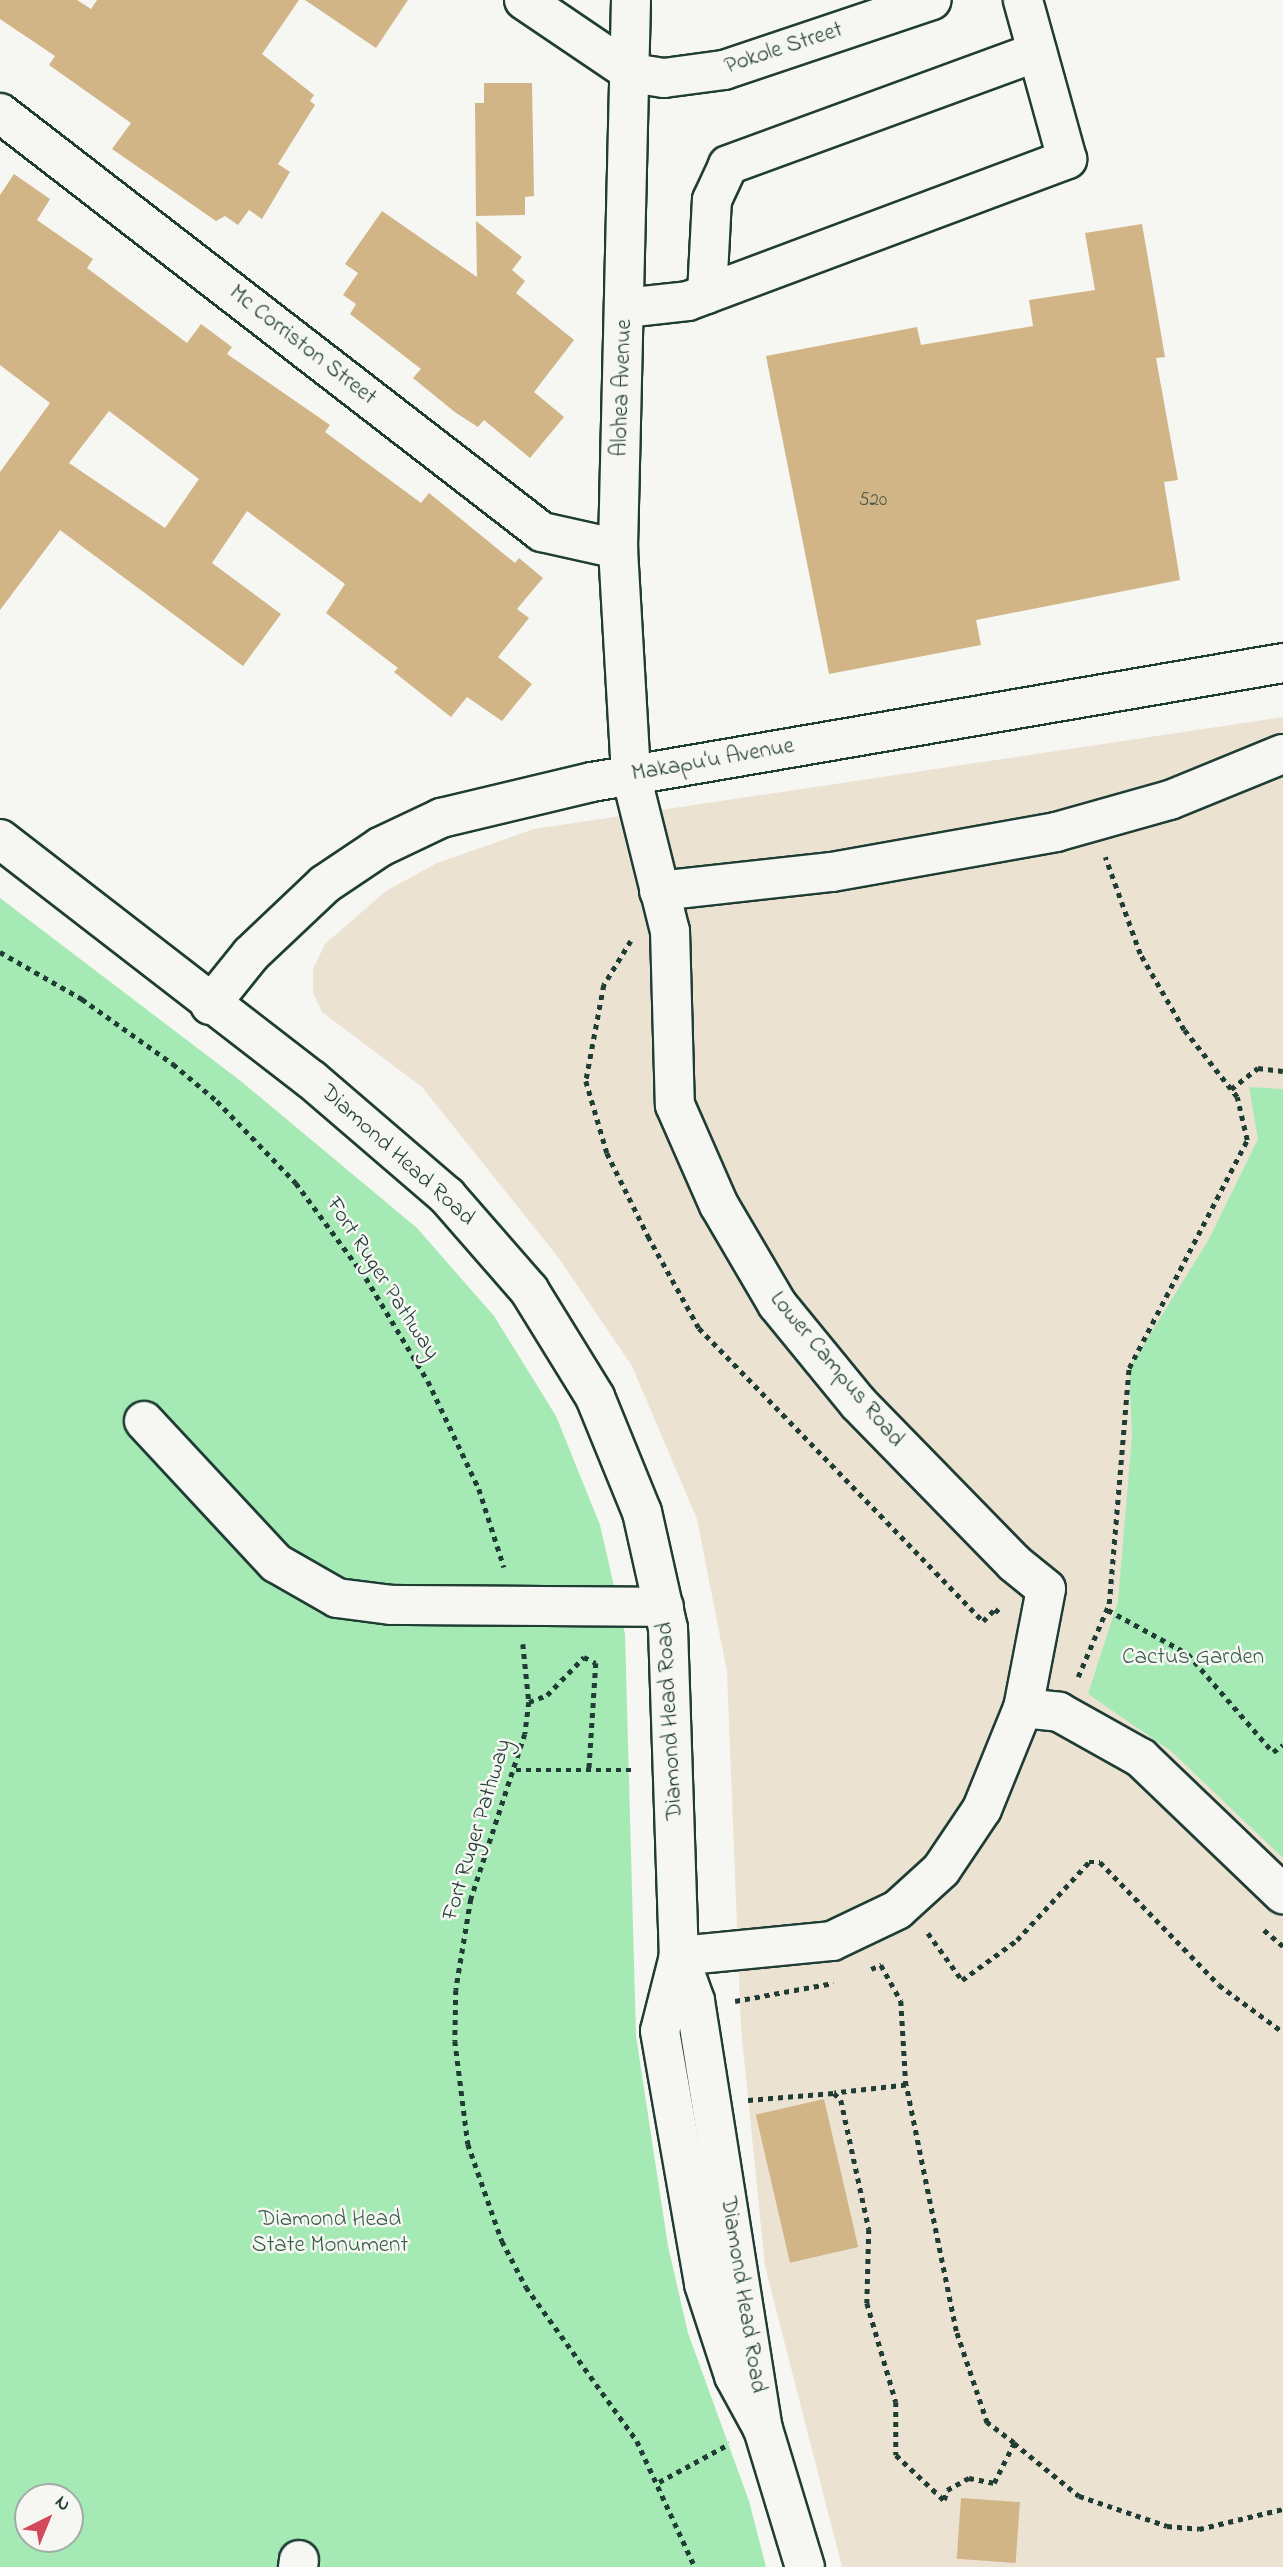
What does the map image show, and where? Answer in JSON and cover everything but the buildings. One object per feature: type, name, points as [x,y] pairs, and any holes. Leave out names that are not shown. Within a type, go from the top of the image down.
[{"type":"street","points":[[524,0],[632,72]]},
{"type":"street","name":"Alohea Avenue","points":[[631,0],[632,72],[618,549],[631,775],[659,891]]},
{"type":"street","name":"Pokole Street","points":[[632,72],[664,78],[724,70],[932,0]]},
{"type":"street","points":[[625,308],[707,294],[1067,159],[1023,0]]},
{"type":"street","points":[[707,294],[712,200],[728,165],[1037,52]]},
{"type":"street","name":"Mc Corriston Street","points":[[0,113],[542,532],[618,549]]},
{"type":"street","name":"Makapu‘u Avenue","points":[[210,1005],[285,920],[380,847],[441,818],[631,775],[1283,663]]},
{"type":"street","points":[[659,891],[832,872],[1056,832],[1170,800],[1283,754]]},
{"type":"street","name":"Diamond Head Road","points":[[0,839],[210,1005],[312,1080],[447,1196],[529,1290],[595,1397],[621,1454],[664,1607],[674,1687],[679,1956],[660,2031],[699,2257],[710,2312],[734,2376],[763,2429],[804,2567]]},
{"type":"street","name":"Lower Campus Road","points":[[659,891],[670,931],[675,1105],[694,1156],[776,1304],[858,1403],[1014,1563],[1046,1589],[1023,1709],[982,1809],[941,1870],[897,1910],[832,1941],[679,1956]]},
{"type":"street","points":[[144,1421],[276,1563],[312,1588],[363,1604],[664,1607]]},
{"type":"street","points":[[1023,1709],[1059,1712],[1141,1758],[1283,1894]]},
{"type":"path","points":[[1074,1686],[1107,1609],[1129,1368],[1247,1140],[1231,1089],[1159,991],[1140,954],[1102,848]]},
{"type":"path","name":"Fort Ruger Pathway","points":[[0,952],[82,999],[173,1064],[258,1140],[318,1211],[366,1279],[455,1434],[515,1604],[529,1702],[516,1770],[471,1899],[461,1945],[455,2041],[468,2144],[497,2229],[526,2287],[614,2406],[659,2482],[695,2567]]},
{"type":"path","points":[[1231,1089],[1258,1068],[1283,1071]]},
{"type":"path","points":[[1107,1609],[1188,1654],[1273,1752],[1283,1745]]},
{"type":"path","points":[[516,1770],[589,1771],[596,1663],[584,1657],[547,1695],[529,1702]]},
{"type":"path","points":[[937,1923],[928,1933],[962,1980],[1017,1940],[1089,1862],[1100,1862],[1219,1985],[1283,2032]]},
{"type":"path","points":[[1256,1922],[1283,1946]]},
{"type":"path","points":[[869,1970],[881,1965],[901,2001],[906,2085],[956,2331],[987,2423],[1079,2496],[1167,2526],[1199,2529],[1283,2509]]},
{"type":"path","points":[[732,2014],[731,2001],[844,1981]]},
{"type":"path","points":[[741,2089],[743,2101],[906,2085]]},
{"type":"path","points":[[834,2093],[851,2134],[869,2229],[867,2303],[895,2402],[896,2455],[944,2500],[947,2490],[969,2478],[994,2483],[1014,2442]]},
{"type":"path","points":[[659,2482],[720,2448]]},
{"type":"shaded area","points":[[1283,717],[1283,2567],[842,2567],[765,2266],[741,2028],[727,1672],[697,1519],[632,1366],[558,1257],[422,1087],[322,1012],[313,993],[313,969],[325,944],[386,891],[437,863],[534,829]]},
{"type":"green space","name":"Diamond Head State Monument","points":[[0,898],[242,1082],[417,1228],[494,1316],[556,1416],[600,1525],[625,1634],[636,2036],[668,2246],[688,2333],[749,2501],[766,2567],[0,2567]]},
{"type":"green space","name":"Cactus Garden","points":[[1249,1087],[1283,1089],[1283,1858],[1171,1751],[1088,1694],[1118,1601],[1132,1435],[1129,1368],[1208,1241],[1258,1139]]}]
